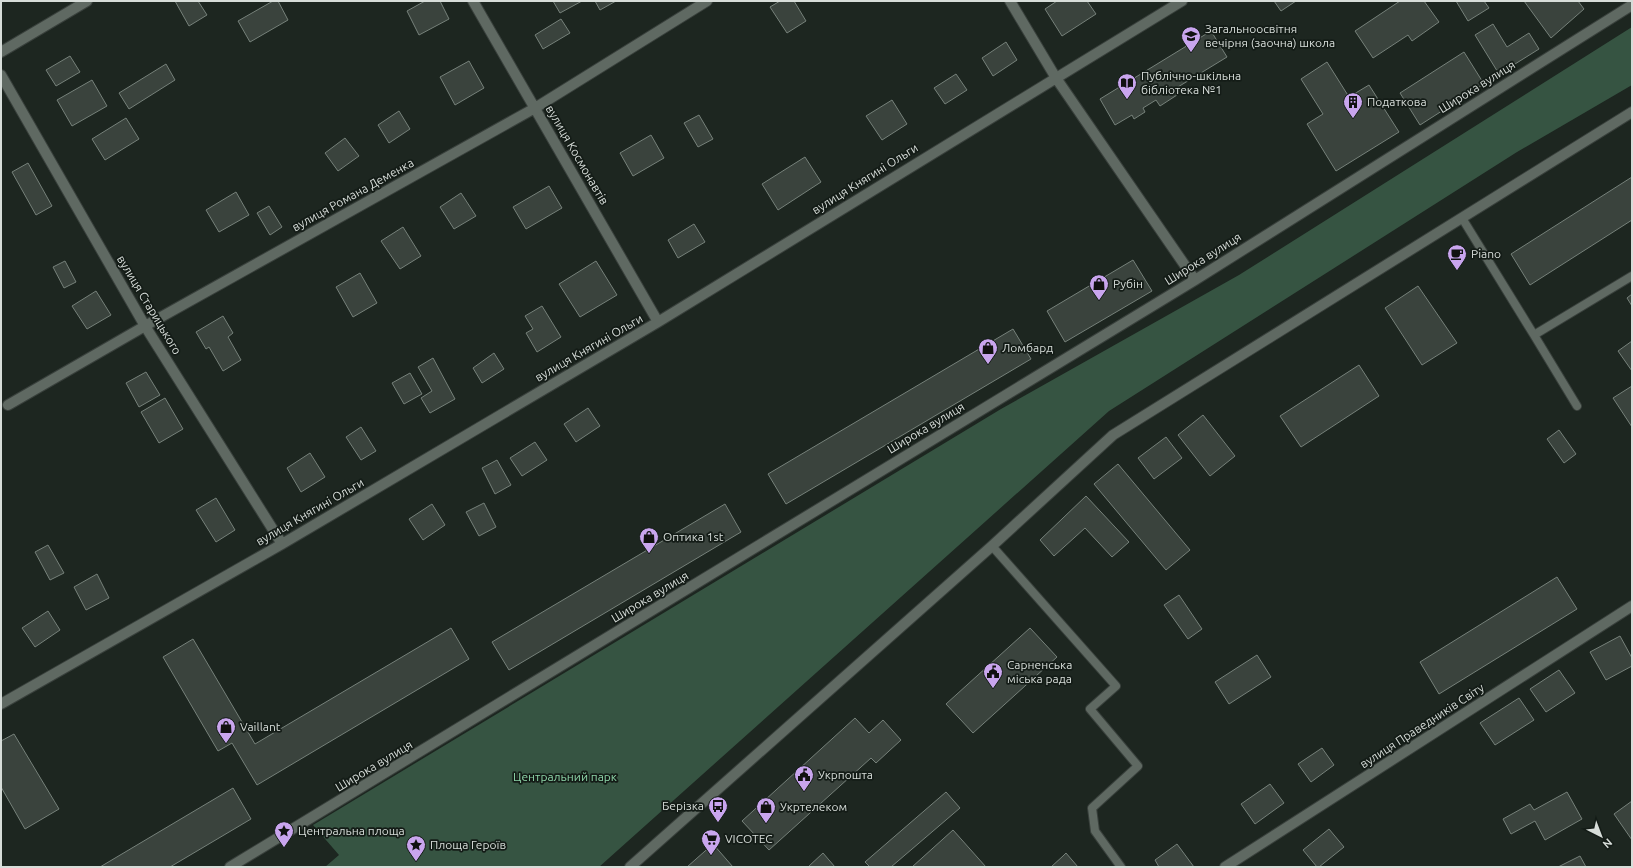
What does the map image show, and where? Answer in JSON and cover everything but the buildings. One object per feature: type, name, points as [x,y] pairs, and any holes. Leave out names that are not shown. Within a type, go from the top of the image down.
[{"type":"street","points":[[1,52],[87,1]]},
{"type":"street","name":"вулиця Космонавтів","points":[[473,1],[658,322]]},
{"type":"street","name":"вулиця Романа Деменка","points":[[8,405],[145,326],[535,108],[708,1]]},
{"type":"street","points":[[1010,1],[1056,78],[1195,280]]},
{"type":"street","name":"вулиця Княгині Ольги","points":[[1,704],[282,544],[658,322],[1182,1]]},
{"type":"street","name":"Широка вулиця","points":[[230,867],[1195,280],[1632,5]]},
{"type":"street","name":"вулиця Старицького","points":[[1,74],[145,326],[282,544]]},
{"type":"street","points":[[630,867],[992,546],[1112,435],[1632,112]]},
{"type":"street","name":"вулиця Праведників Світу","points":[[1225,867],[1632,606]]},
{"type":"lane","points":[[1462,218],[1577,406]]},
{"type":"lane","points":[[1534,335],[1632,276]]},
{"type":"lane","points":[[992,546],[1116,686],[1090,709],[1138,766],[1092,808],[1095,831],[1121,867]]},
{"type":"green space","name":"Центральний парк","points":[[1632,27],[1632,85],[1517,152],[1109,411],[599,867],[325,867],[339,855],[313,825],[1001,409],[1239,275]]},
{"type":"place","name":"Загальноосвітня вечірня (заочна) школа","points":[[1191,53]]},
{"type":"place","name":"Публічно-шкільна бібліотека №1","points":[[1127,100]]},
{"type":"place","name":"Податкова","points":[[1353,119]]},
{"type":"place","name":"Piano","points":[[1457,271]]},
{"type":"place","name":"Рубін","points":[[1099,301]]},
{"type":"place","name":"Ломбард","points":[[988,365]]},
{"type":"place","name":"Оптика 1st","points":[[649,554]]},
{"type":"place","name":"Сарненська міська рада","points":[[993,689]]},
{"type":"place","name":"Vaillant","points":[[226,744]]},
{"type":"place","name":"Укрпошта","points":[[804,792]]},
{"type":"place","name":"Берізка","points":[[718,823]]},
{"type":"place","name":"Укртелеком","points":[[766,824]]},
{"type":"place","name":"Центральна площа","points":[[284,848]]},
{"type":"place","name":"VICOTEC","points":[[711,856]]},
{"type":"place","name":"Площа Героїв","points":[[416,862]]}]
